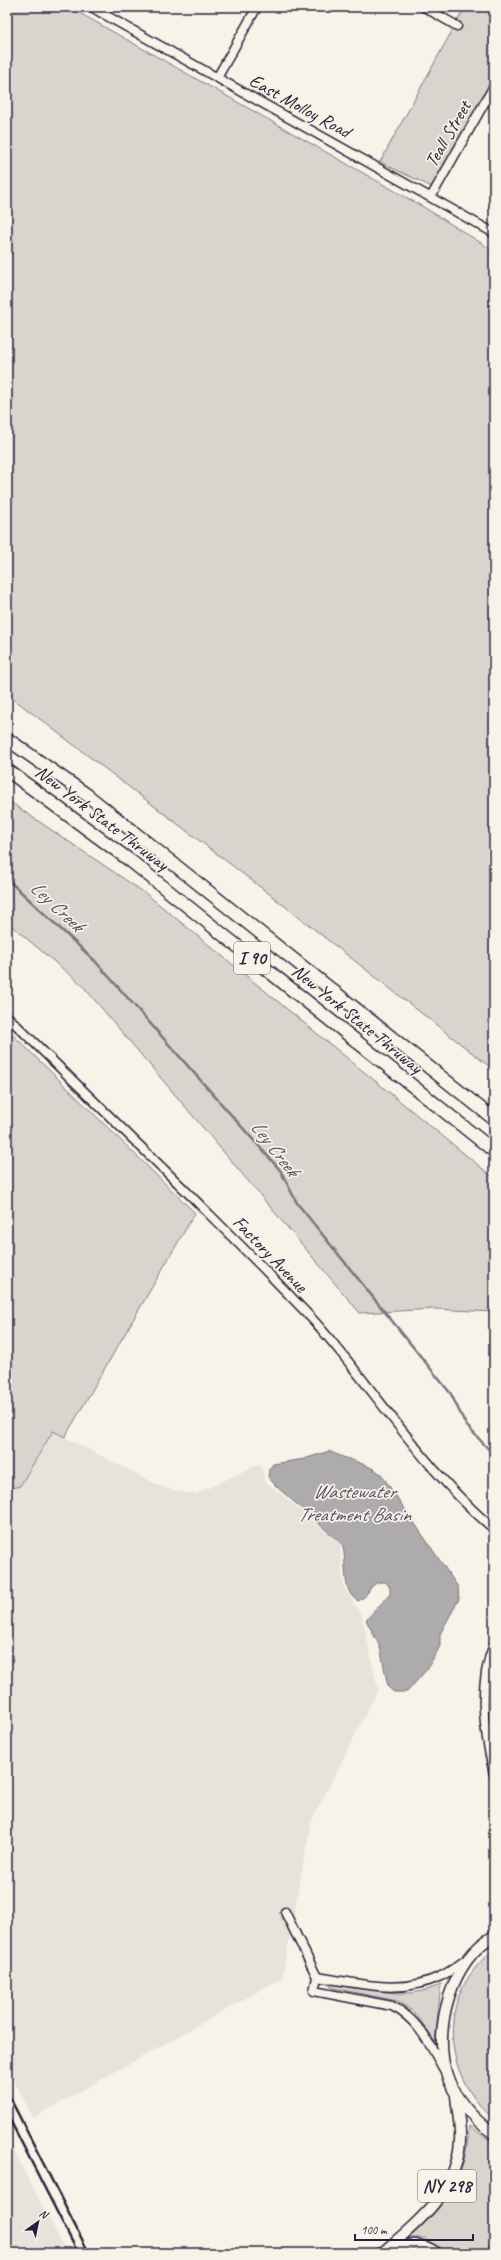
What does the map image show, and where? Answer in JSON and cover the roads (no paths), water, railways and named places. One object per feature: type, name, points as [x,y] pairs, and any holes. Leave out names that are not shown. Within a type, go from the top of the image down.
[{"type":"highway","name":"New York State Thruway","points":[[7,739],[86,795],[494,1119]]},
{"type":"highway","name":"New York State Thruway","points":[[7,770],[132,862],[494,1151]]},
{"type":"main road","name":"NY 298","points":[[382,2253],[428,2212],[456,2168],[460,2140],[456,2095],[446,2072],[441,2028],[446,2006],[457,1977],[472,1955],[493,1936]]},
{"type":"main road","points":[[456,2095],[472,2114],[494,2134]]},
{"type":"main road","points":[[382,2253],[408,2244],[421,2245],[437,2253]]},
{"type":"street","name":"East Molloy Road","points":[[91,7],[494,233]]},
{"type":"street","points":[[217,78],[257,7]]},
{"type":"street","points":[[424,7],[457,26]]},
{"type":"street","name":"Teall Street","points":[[431,198],[494,86]]},
{"type":"street","name":"Factory Avenue","points":[[7,1016],[247,1252],[315,1322],[354,1368],[437,1475],[465,1505],[493,1528]]},
{"type":"street","points":[[494,1644],[484,1684],[484,1708],[494,1774]]},
{"type":"street","points":[[285,1912],[317,1977],[314,1991],[392,2006],[402,2011],[424,2034],[446,2072]]},
{"type":"street","points":[[317,1977],[372,1986],[408,1987],[442,1976],[472,1955]]},
{"type":"water","name":"Wastewater Treatment Basin","points":[[329,1451],[369,1467],[381,1474],[458,1587],[459,1599],[440,1634],[440,1646],[428,1668],[407,1692],[394,1692],[388,1687],[380,1647],[366,1620],[390,1594],[390,1588],[386,1582],[380,1582],[372,1586],[366,1595],[358,1601],[352,1597],[347,1583],[342,1544],[277,1487],[268,1477],[269,1469],[273,1464],[304,1459]]},
{"type":"waterway","name":"Ley Creek","points":[[7,879],[95,961],[280,1170],[297,1203],[451,1394],[466,1425],[494,1455]]},
{"type":"railway","points":[[7,2092],[89,2253]]},
{"type":"railway","points":[[7,2114],[78,2253]]}]
